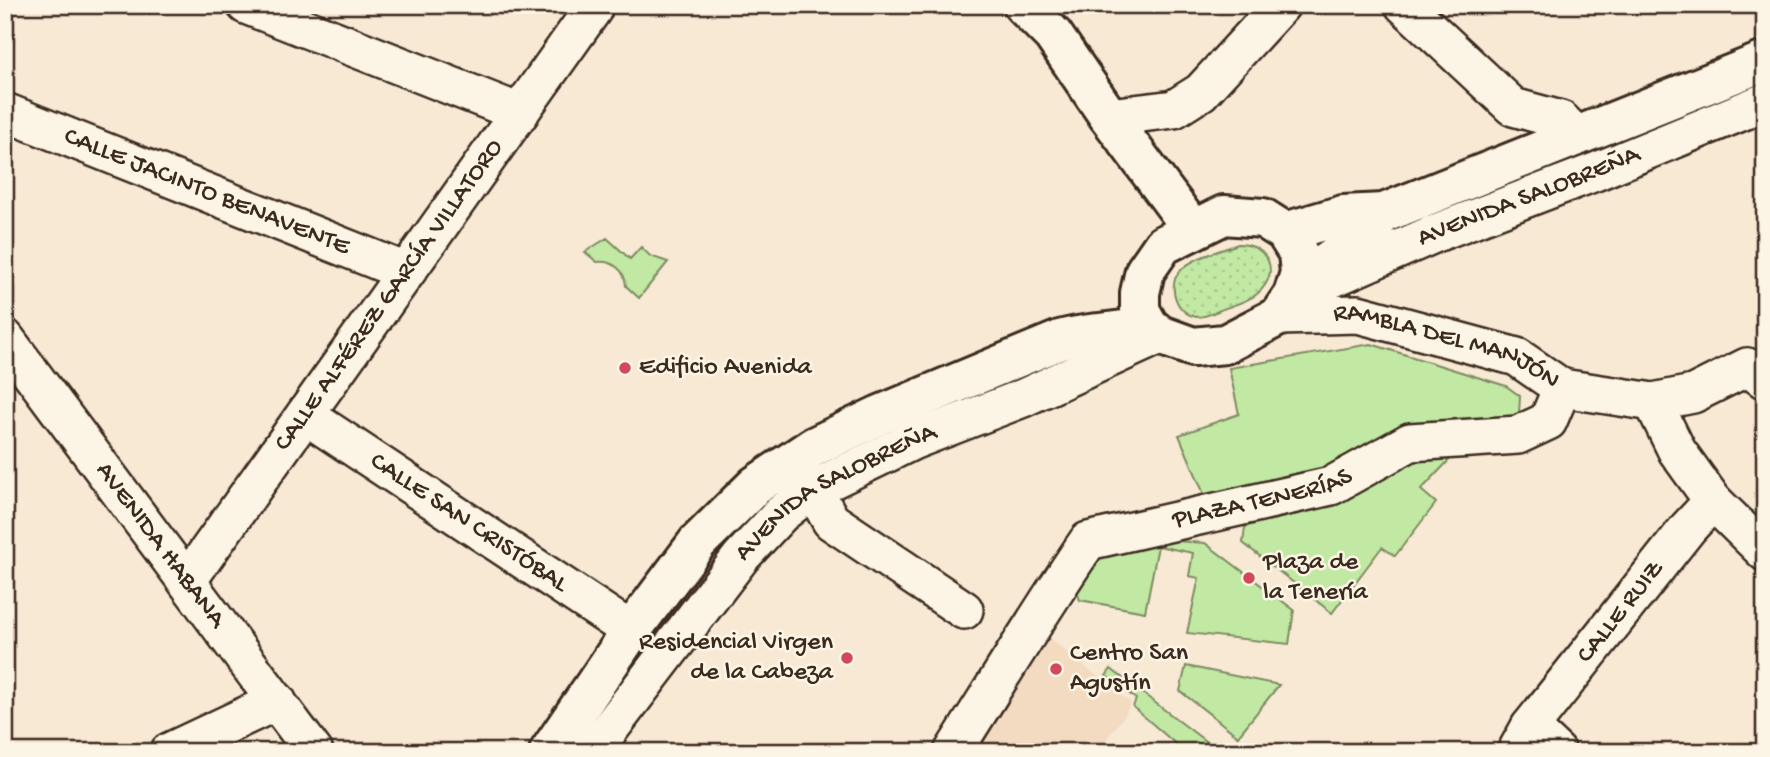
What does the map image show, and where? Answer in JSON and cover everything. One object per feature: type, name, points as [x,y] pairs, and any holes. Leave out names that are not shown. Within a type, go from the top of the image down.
[{"type":"main road","points":[[1023,5],[1053,35],[1109,117],[1193,230]]},
{"type":"main road","name":"AVENIDA SALOBREÑA","points":[[1284,232],[1343,215],[1384,213],[1765,61]]},
{"type":"main road","name":"AVENIDA SALOBREÑA","points":[[1290,298],[1360,238],[1384,213]]},
{"type":"main road","points":[[1224,215],[1262,218],[1284,232],[1298,253],[1300,273],[1290,298],[1225,344],[1192,347],[1150,318],[1146,271],[1163,244],[1224,215]]},
{"type":"main road","name":"AVENIDA SALOBREÑA","points":[[549,752],[631,631],[698,542],[755,485],[813,447],[880,415],[1076,335],[1150,318]]},
{"type":"street","points":[[246,5],[520,113]]},
{"type":"street","points":[[1109,117],[1174,108],[1201,92],[1281,5]]},
{"type":"street","points":[[1404,5],[1513,107],[1561,120],[1577,136]]},
{"type":"street","name":"CALLE ALFÉREZ GARCÍA VILLATORO","points":[[187,581],[596,6]]},
{"type":"street","name":"AVENIDA SALOBREÑA","points":[[1290,298],[1436,233],[1595,172],[1765,102]]},
{"type":"street","name":"CALLE JACINTO BENAVENTE","points":[[5,112],[407,272]]},
{"type":"street","name":"RAMBLA DEL MANJÓN","points":[[1290,298],[1517,357],[1562,388],[1653,402],[1693,394],[1759,364]]},
{"type":"street","name":"AVENIDA SALOBREÑA","points":[[592,752],[741,558],[781,514],[813,489],[912,441],[1023,398],[1150,318]]},
{"type":"street","name":"AVENIDA HABANA","points":[[5,338],[314,752]]},
{"type":"street","name":"PLAZA TENERÍAS","points":[[953,752],[1017,653],[1038,614],[1088,541],[1331,486],[1410,442],[1518,435],[1548,421],[1562,388]]},
{"type":"street","points":[[1653,402],[1676,451],[1713,501],[1765,552]]},
{"type":"street","name":"CALLE SAN CRISTÓBAL","points":[[305,415],[631,631]]},
{"type":"street","points":[[813,489],[831,522],[964,610]]},
{"type":"street","name":"CALLE RUIZ","points":[[1557,752],[1523,740],[1688,528],[1713,501]]},
{"type":"street","points":[[169,752],[277,701]]},
{"type":"shaded area","name":"Centro San Agustín","points":[[1044,634],[1131,703],[1125,715],[1097,752],[974,752]]},
{"type":"green space","points":[[607,238],[630,259],[641,247],[650,256],[668,262],[639,298],[626,286],[617,267],[597,262],[585,252]]},
{"type":"green space","points":[[1238,244],[1248,245],[1264,254],[1270,269],[1265,286],[1248,299],[1208,315],[1197,317],[1184,311],[1174,292],[1176,277],[1180,271],[1199,258]]},
{"type":"green space","points":[[1371,344],[1506,386],[1520,396],[1519,414],[1320,477],[1209,506],[1179,435],[1239,414],[1229,368]]},
{"type":"green space","points":[[1452,457],[1421,490],[1436,503],[1395,556],[1382,547],[1332,613],[1243,543],[1245,527],[1337,498],[1413,458]]},
{"type":"green space","points":[[1160,540],[1205,543],[1294,610],[1289,644],[1187,633],[1199,578],[1189,576],[1193,553],[1158,546],[1145,612],[1080,600],[1072,578],[1105,551]]},
{"type":"green space","points":[[1186,666],[1279,685],[1238,736],[1180,691]]},
{"type":"green space","points":[[1111,669],[1213,747],[1210,752],[1185,752],[1133,707],[1136,699],[1106,676]]},
{"type":"place","name":"Edificio Avenida","points":[[625,368]]},
{"type":"place","name":"Plaza de la Tenería","points":[[1249,578]]},
{"type":"place","name":"Residencial Virgen de la Cabeza","points":[[847,658]]},
{"type":"place","name":"Centro San Agustín","points":[[1056,669]]}]
